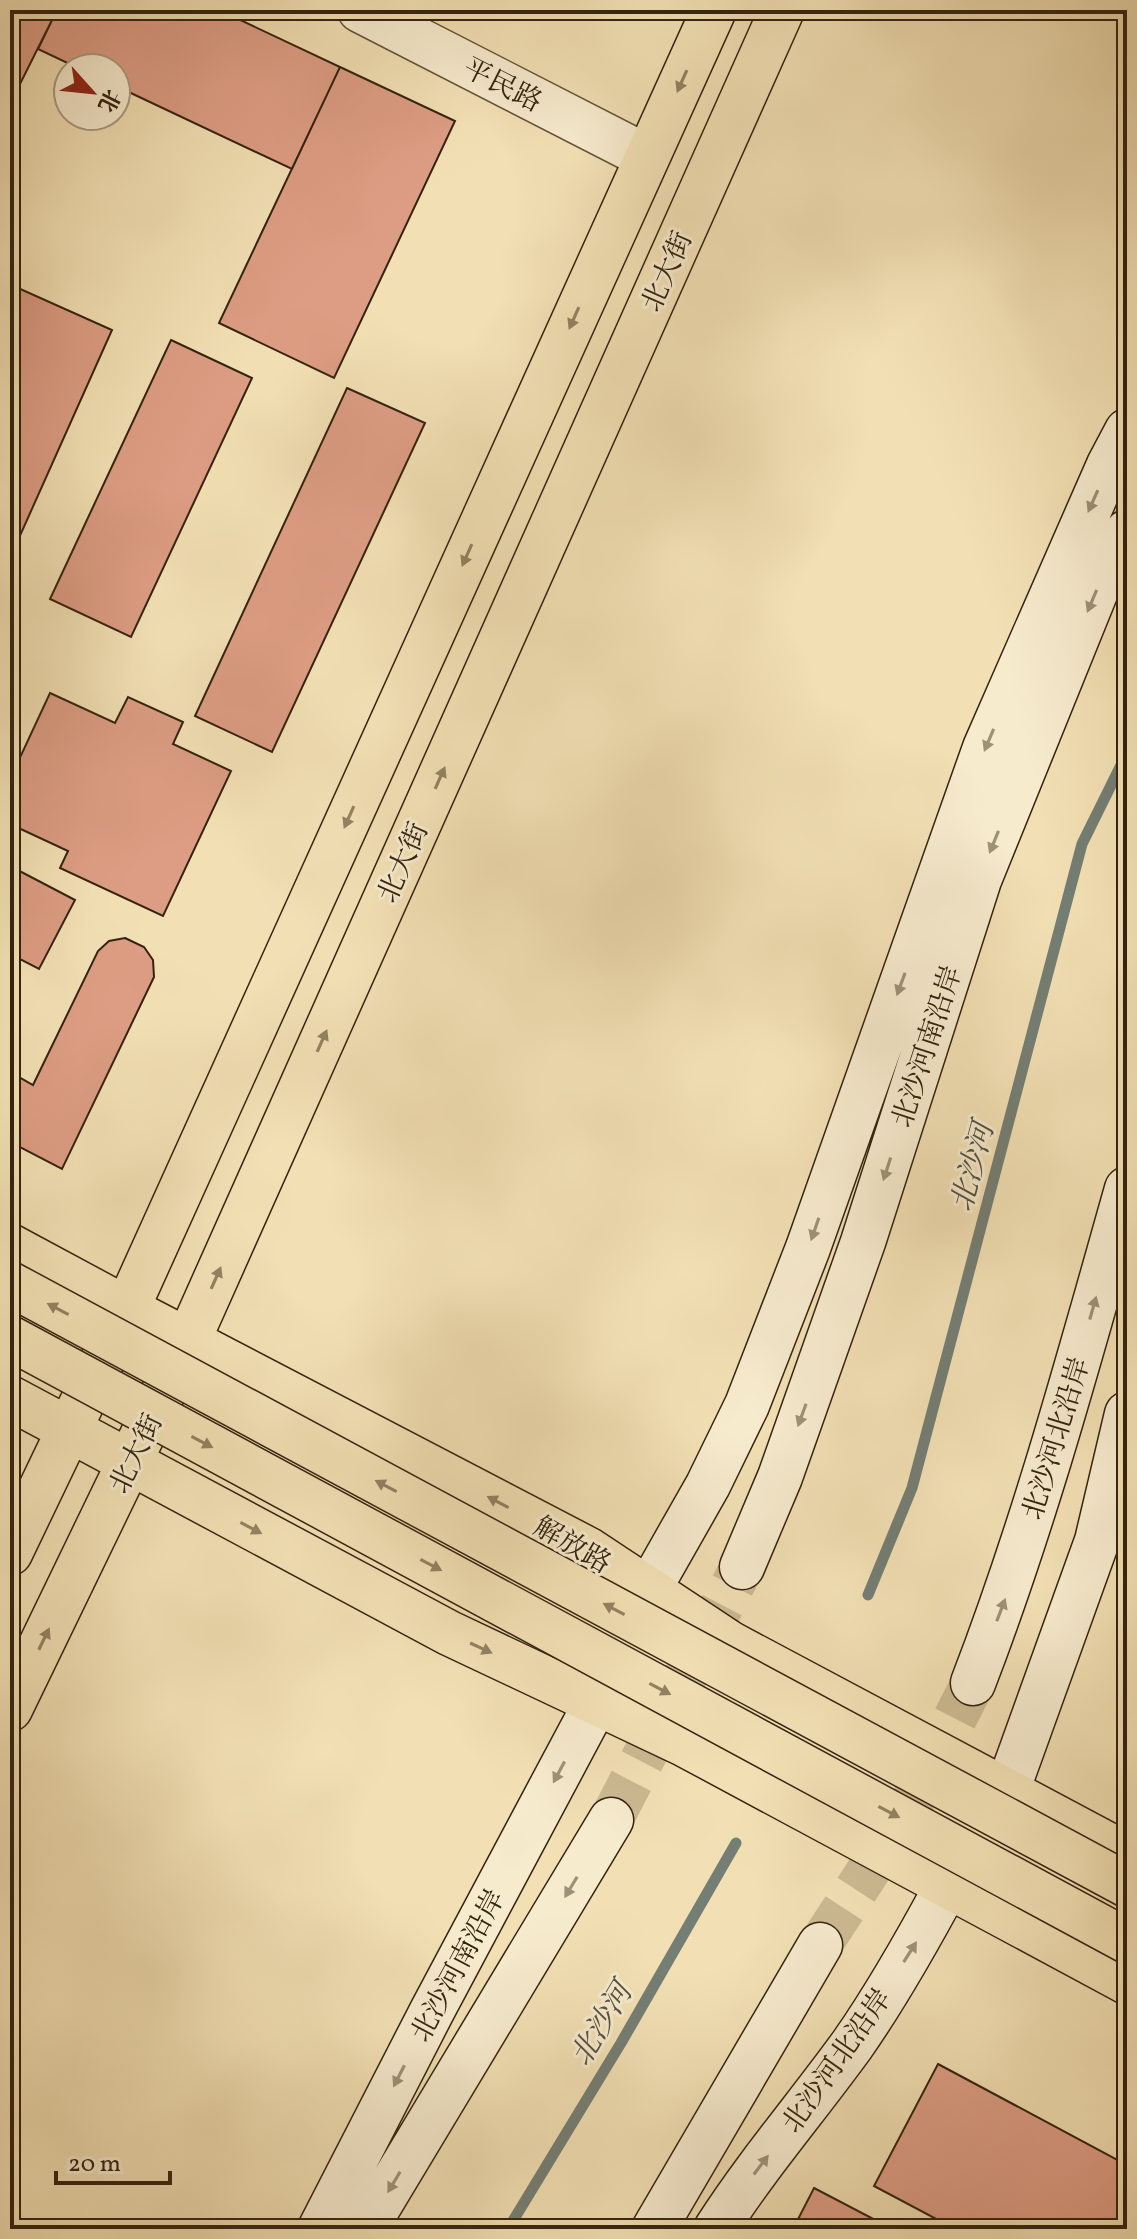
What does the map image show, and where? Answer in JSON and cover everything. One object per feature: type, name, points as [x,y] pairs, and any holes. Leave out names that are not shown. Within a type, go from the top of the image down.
[{"type":"main road","points":[[10,1553],[127,1309],[714,10]]},
{"type":"main road","name":"北大街","points":[[10,1709],[188,1341],[782,10]]},
{"type":"main road","name":"解放路","points":[[10,1246],[589,1550],[731,1644],[1127,1855]]},
{"type":"main road","name":"解放路","points":[[10,1284],[1127,1885]]},
{"type":"main road","points":[[10,1338],[1127,1941]]},
{"type":"main road","points":[[10,1398],[449,1633],[684,1744],[1127,1982]]},
{"type":"street","name":"平民路","points":[[360,10],[652,147]]},
{"type":"street","name":"平民路","points":[[408,10],[652,147]]},
{"type":"street","points":[[649,1589],[708,1485],[747,1405],[813,1234],[985,748],[1109,465],[1127,431]]},
{"type":"street","name":"北沙河南沿岸","points":[[742,1567],[780,1477],[863,1242],[979,880],[1096,591],[1127,532]]},
{"type":"street","name":"北沙河北沿岸","points":[[973,1683],[1005,1601],[1127,1189]]},
{"type":"street","points":[[1007,1791],[1097,1541],[1127,1414]]},
{"type":"street","name":"北沙河南沿岸","points":[[320,2229],[596,1703]]},
{"type":"street","name":"北沙河南沿岸","points":[[365,2229],[611,1820]]},
{"type":"street","name":"北沙河北沿岸","points":[[716,2229],[737,2196],[853,2043],[915,1945],[947,1886]]},
{"type":"street","points":[[654,2229],[820,1945]]},
{"type":"building","points":[[10,10],[57,10],[10,104]]},
{"type":"building","points":[[57,10],[219,10],[340,67],[292,169],[132,94],[132,52],[52,52],[52,56],[38,49]]},
{"type":"building","points":[[340,67],[455,121],[334,378],[219,323]]},
{"type":"building","points":[[18,288],[112,330],[10,558],[10,307]]},
{"type":"building","points":[[171,340],[252,378],[131,637],[50,599]]},
{"type":"building","points":[[347,388],[425,423],[272,752],[195,716]]},
{"type":"building","points":[[50,693],[115,723],[128,697],[183,722],[173,744],[231,771],[163,916],[60,868],[68,851],[10,824],[10,779]]},
{"type":"building","points":[[10,866],[75,900],[39,969],[10,954]]},
{"type":"building","points":[[125,938],[144,947],[153,960],[154,977],[62,1169],[10,1142],[10,1072],[33,1085],[98,951],[109,941]]},
{"type":"building","points":[[938,2064],[1127,2165],[1127,2229],[955,2229],[874,2186]]},
{"type":"building","points":[[814,2188],[883,2224],[881,2229],[793,2229]]},
{"type":"waterway","name":"北沙河","points":[[868,1595],[912,1488],[1082,844],[1127,753]]},
{"type":"waterway","name":"北沙河","points":[[508,2229],[621,2043],[736,1843]]},
{"type":"tunnel","points":[[611,1820],[742,1567]]},
{"type":"tunnel","points":[[820,1945],[908,1810],[973,1683]]}]
